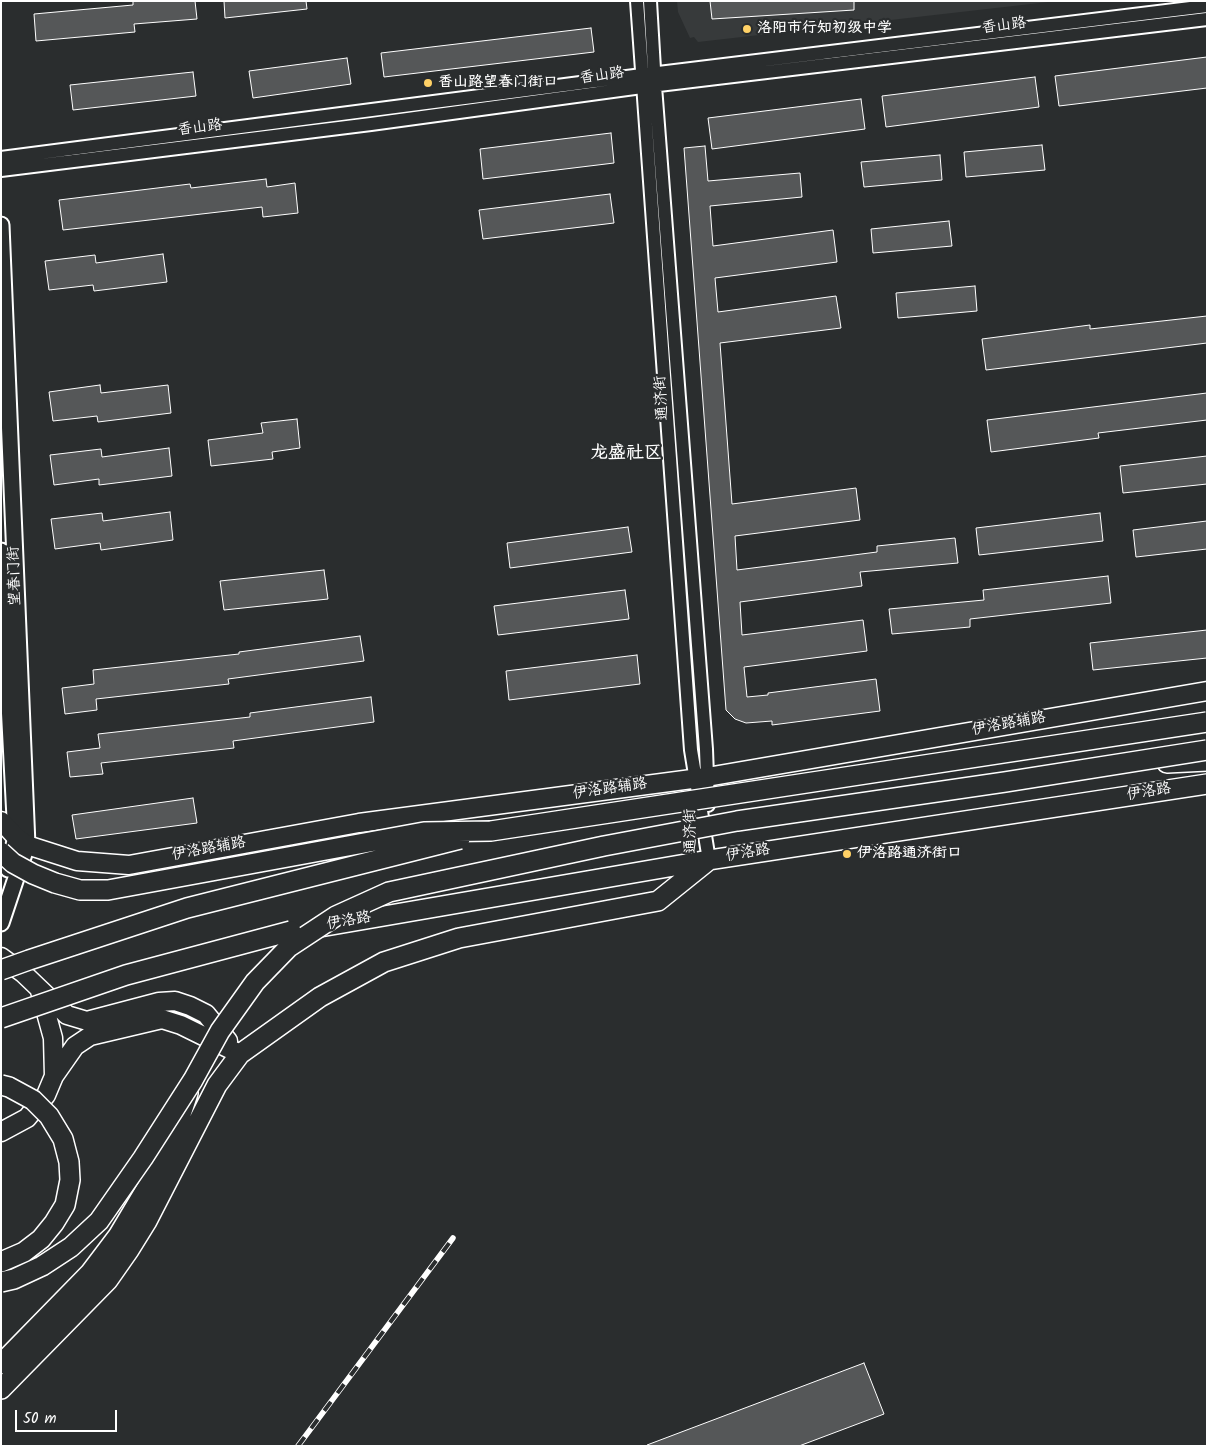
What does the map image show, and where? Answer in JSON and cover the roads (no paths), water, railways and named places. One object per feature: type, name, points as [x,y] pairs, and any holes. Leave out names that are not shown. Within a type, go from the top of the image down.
[{"type":"main road","name":"伊洛路辅路","points":[[22,841],[76,861],[129,865],[359,823],[702,777],[1207,691]]},
{"type":"main road","points":[[1,970],[187,908],[491,831],[1207,722]]},
{"type":"main road","points":[[1,1282],[14,1279],[42,1266],[71,1247],[99,1221],[143,1158],[220,1031],[255,982],[289,947],[336,916],[389,892],[604,846],[737,821],[1207,750]]},
{"type":"main road","points":[[1100,767],[1207,761]]},
{"type":"main road","name":"伊洛路","points":[[1,1018],[126,976],[291,931],[709,860],[1207,784]]},
{"type":"main road","points":[[1,821],[22,841]]},
{"type":"main road","points":[[1,852],[13,863],[55,883],[80,890],[108,890],[424,832],[491,831]]},
{"type":"main road","points":[[1,1389],[108,1280],[147,1221],[217,1085],[240,1054],[320,996],[384,962],[459,938],[658,901],[709,860]]},
{"type":"main road","points":[[1,957],[23,973],[67,1015],[86,1021],[159,1002],[175,1001],[206,1014],[240,1054]]},
{"type":"main road","points":[[40,991],[53,1038],[54,1076]]},
{"type":"main road","points":[[1,1132],[27,1118],[46,1094],[54,1076],[75,1046],[90,1036],[162,1019],[181,1025],[240,1054]]},
{"type":"main road","points":[[1,1364],[90,1273],[118,1236],[152,1179],[177,1126],[192,1080]]},
{"type":"main road","points":[[1,1085],[9,1087],[33,1100],[49,1116],[63,1139],[69,1162],[70,1180],[65,1205],[41,1239],[24,1252],[1,1262]]},
{"type":"street","name":"通济街","points":[[637,1],[648,81],[709,860]]},
{"type":"street","name":"通济街","points":[[648,81],[650,1]]},
{"type":"street","name":"香山路","points":[[1,170],[371,124],[648,81],[1207,6]]},
{"type":"street","name":"香山路","points":[[1,158],[648,81],[1207,19]]},
{"type":"street","name":"望春门街","points":[[1,225],[22,841],[1,923]]},
{"type":"street","name":"望春门街","points":[[1,551],[22,841]]},
{"type":"street","points":[[1,897],[22,841]]},
{"type":"railway","points":[[298,1446],[453,1238]]},
{"type":"place","name":"洛阳市行知初级中学","points":[[747,29]]},
{"type":"place","name":"香山路望春门街口","points":[[428,83]]},
{"type":"place","name":"伊洛路通济街口","points":[[847,854]]},
{"type":"district","name":"龙盛社区","points":[[626,455]]}]
